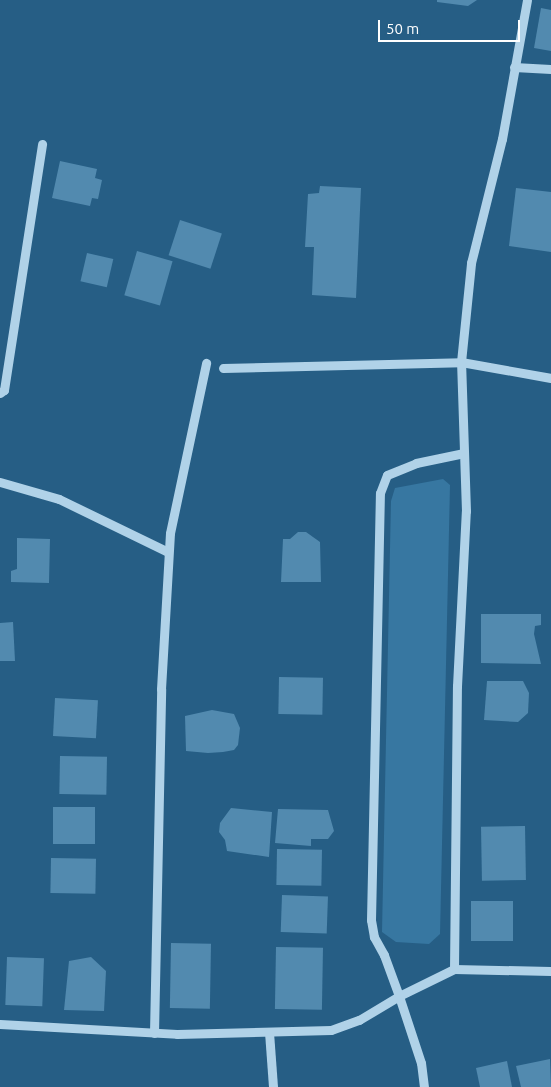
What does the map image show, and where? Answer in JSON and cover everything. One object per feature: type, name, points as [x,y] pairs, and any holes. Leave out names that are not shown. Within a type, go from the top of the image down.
[{"type":"street","points":[[454,969],[458,686],[466,511],[461,362],[471,263],[502,139],[527,0]]},
{"type":"street","points":[[514,67],[551,69]]},
{"type":"street","points":[[0,393],[4,390],[42,144]]},
{"type":"street","points":[[154,1033],[161,689],[168,552],[170,533],[206,362]]},
{"type":"street","points":[[223,368],[461,362],[551,378]]},
{"type":"street","points":[[424,1087],[421,1063],[384,955],[374,937],[371,920],[380,493],[387,476],[416,463],[464,453]]},
{"type":"street","points":[[0,482],[59,499],[168,552]]},
{"type":"street","points":[[0,1024],[154,1033],[331,1030],[359,1020],[399,996],[454,969],[551,971]]},
{"type":"street","points":[[269,1032],[273,1087]]},
{"type":"shaded area","points":[[443,479],[450,485],[440,934],[429,944],[396,942],[382,932],[391,501],[395,488]]},
{"type":"building","points":[[437,0],[477,0],[468,6],[437,2]]},
{"type":"building","points":[[541,8],[551,10],[551,51],[534,48]]},
{"type":"building","points":[[60,161],[97,169],[95,178],[102,180],[98,199],[92,198],[90,206],[52,198]]},
{"type":"building","points":[[320,186],[361,188],[356,298],[312,295],[314,247],[305,247],[308,194],[319,193]]},
{"type":"building","points":[[516,188],[551,192],[551,252],[509,246]]},
{"type":"building","points":[[180,220],[222,234],[210,269],[169,255]]},
{"type":"building","points":[[137,251],[173,261],[160,305],[124,295]]},
{"type":"building","points":[[87,253],[113,259],[107,287],[80,281]]},
{"type":"building","points":[[298,532],[306,532],[320,542],[321,582],[281,582],[283,539],[290,539]]},
{"type":"building","points":[[17,538],[50,539],[49,583],[11,582],[11,571],[17,569]]},
{"type":"building","points":[[481,614],[541,614],[541,625],[535,626],[534,634],[541,664],[481,663]]},
{"type":"building","points":[[13,622],[15,661],[0,661],[0,623]]},
{"type":"building","points":[[279,677],[323,678],[322,715],[278,714]]},
{"type":"building","points":[[487,681],[523,681],[529,693],[528,713],[518,722],[484,720]]},
{"type":"building","points":[[55,698],[98,700],[96,738],[53,736]]},
{"type":"building","points":[[212,710],[234,714],[240,728],[238,745],[234,750],[223,752],[186,751],[185,716]]},
{"type":"building","points":[[60,756],[107,757],[106,795],[59,794]]},
{"type":"building","points":[[53,807],[95,807],[95,844],[53,844]]},
{"type":"building","points":[[231,808],[272,812],[269,857],[227,851],[225,840],[219,832],[220,823]]},
{"type":"building","points":[[278,809],[328,810],[334,831],[328,839],[311,839],[311,846],[275,843]]},
{"type":"building","points":[[525,826],[526,880],[482,881],[481,827]]},
{"type":"building","points":[[277,849],[322,850],[321,886],[276,885]]},
{"type":"building","points":[[51,858],[96,859],[95,894],[50,893]]},
{"type":"building","points":[[282,895],[328,897],[327,934],[281,932]]},
{"type":"building","points":[[471,901],[513,901],[513,941],[471,941]]},
{"type":"building","points":[[171,943],[211,944],[210,1009],[170,1008]]},
{"type":"building","points":[[276,947],[323,948],[322,1010],[275,1009]]},
{"type":"building","points":[[7,957],[44,958],[42,1006],[5,1005]]},
{"type":"building","points":[[91,957],[106,971],[104,1011],[64,1010],[69,961]]},
{"type":"building","points":[[550,1059],[551,1087],[521,1087],[516,1066]]},
{"type":"building","points":[[507,1061],[512,1087],[480,1087],[476,1068]]}]
